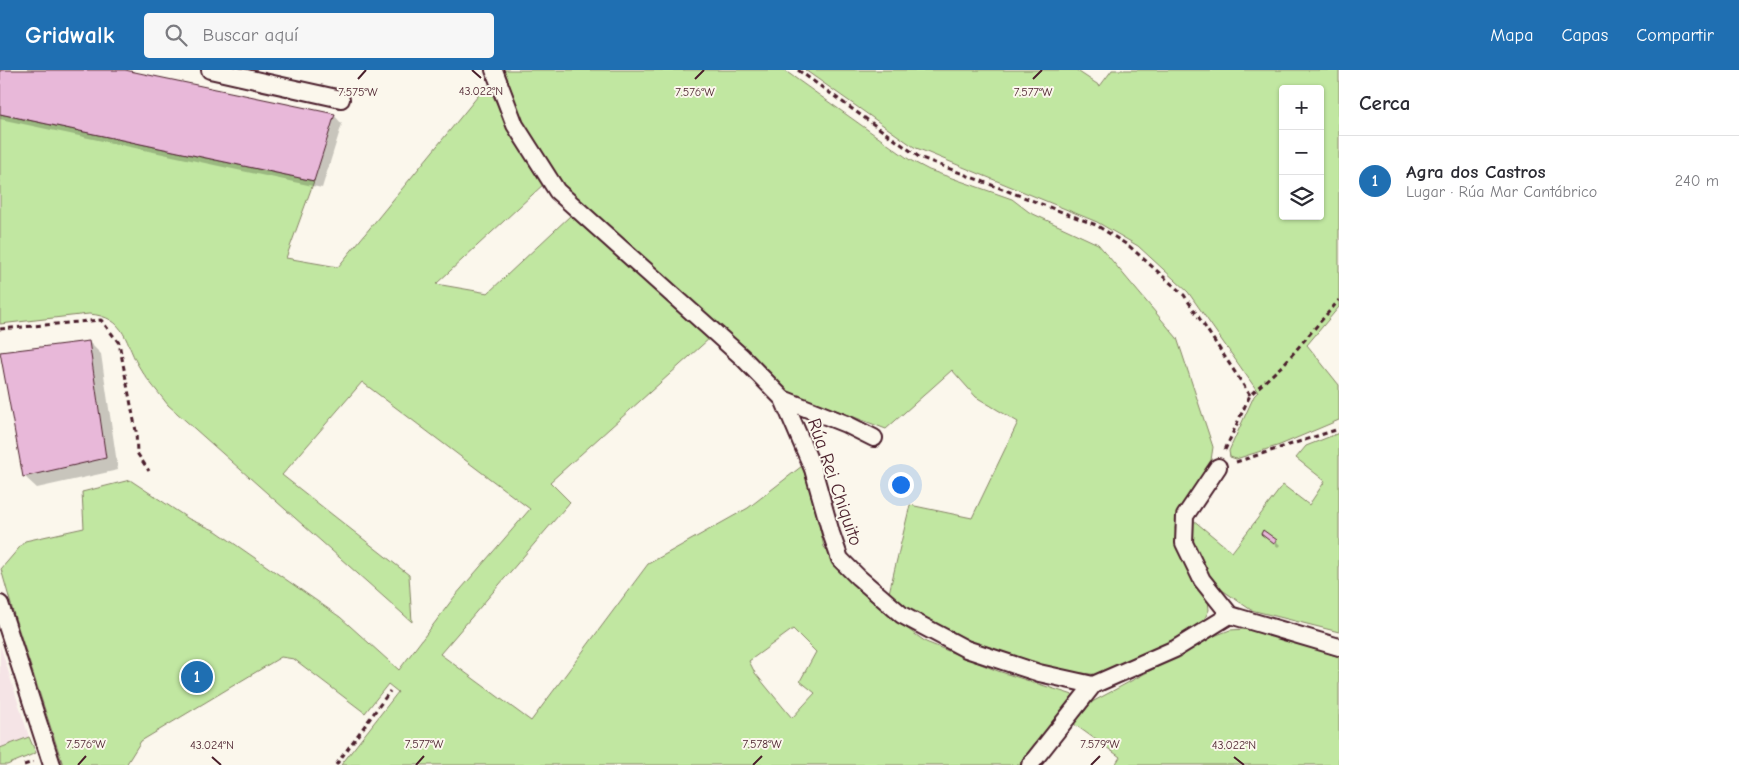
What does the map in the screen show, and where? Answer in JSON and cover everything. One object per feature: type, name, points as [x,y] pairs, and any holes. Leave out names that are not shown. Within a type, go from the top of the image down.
[{"type":"street","points":[[210,70],[272,76],[341,99]]},
{"type":"street","name":"Rúa Rei Chiquito","points":[[494,70],[515,125],[557,191],[742,357],[783,399],[813,469],[840,559],[902,615],[966,649],[1039,673],[1093,685]]},
{"type":"street","points":[[783,399],[846,424],[874,438]]},
{"type":"street","points":[[1218,467],[1184,516],[1184,543],[1202,580],[1230,615],[1339,647]]},
{"type":"street","points":[[0,604],[52,765]]},
{"type":"street","points":[[1030,765],[1093,685],[1175,649],[1230,615]]},
{"type":"path","points":[[798,70],[919,157],[1096,225],[1129,246],[1184,295],[1250,395]]},
{"type":"path","points":[[1218,467],[1231,433],[1250,395],[1284,364],[1339,300]]},
{"type":"path","points":[[0,330],[101,320],[119,343],[136,431],[137,453],[149,471]]},
{"type":"path","points":[[1218,467],[1339,429]]},
{"type":"path","points":[[336,765],[390,691]]},
{"type":"shaded area","points":[[0,645],[29,737],[0,748]]},
{"type":"green space","points":[[498,70],[784,70],[910,160],[929,170],[1012,199],[1029,212],[1098,244],[1177,338],[1213,447],[1210,467],[1181,509],[1175,528],[1178,551],[1208,599],[1209,610],[1203,622],[1179,639],[1099,675],[1065,671],[1000,654],[950,635],[888,597],[910,505],[972,518],[1018,422],[976,397],[952,370],[886,429],[785,391],[757,360],[695,310],[549,173],[512,110]]},
{"type":"green space","points":[[805,70],[1076,70],[1100,86],[1112,70],[1339,70],[1339,307],[1307,345],[1339,385],[1339,420],[1280,445],[1236,459],[1230,457],[1229,451],[1254,396],[1258,392],[1188,292],[1138,246],[1097,222],[914,147]]},
{"type":"green space","points":[[487,85],[511,130],[546,182],[436,284],[488,293],[571,215],[710,338],[550,482],[570,502],[440,654],[531,721],[648,564],[748,508],[802,466],[814,502],[824,547],[850,577],[888,615],[926,642],[998,671],[1073,695],[1020,765],[341,765],[398,692],[388,684],[365,713],[294,659],[281,657],[141,741],[126,765],[63,765],[1,569],[25,541],[84,528],[82,492],[130,480],[189,519],[216,531],[340,617],[399,670],[455,596],[530,509],[362,382],[282,475],[409,575],[412,622],[168,405],[147,379],[135,360],[123,333],[111,320],[89,314],[0,324],[0,114],[314,181],[286,258],[338,267]],"holes":[[[793,629],[816,652],[800,681],[815,693],[792,718],[755,673],[749,661]]]},
{"type":"green space","points":[[1339,433],[1339,632],[1251,610],[1215,585],[1188,543],[1192,519],[1232,552],[1283,485],[1309,505],[1325,481],[1296,458],[1306,446]]},
{"type":"green space","points":[[1246,629],[1273,634],[1339,657],[1339,765],[1115,765],[1120,757],[1074,724],[1092,702],[1214,636],[1230,630]]},
{"type":"green space","points":[[29,737],[36,753],[7,765],[0,765],[0,748]]},
{"type":"building","points":[[0,70],[125,70],[335,114],[314,181],[0,114]]},
{"type":"building","points":[[89,341],[106,458],[23,477],[0,352]]},
{"type":"building","points":[[1263,530],[1277,540],[1274,544],[1261,534]]},
{"type":"place","name":"Agra dos Castros","points":[[197,677]]}]
